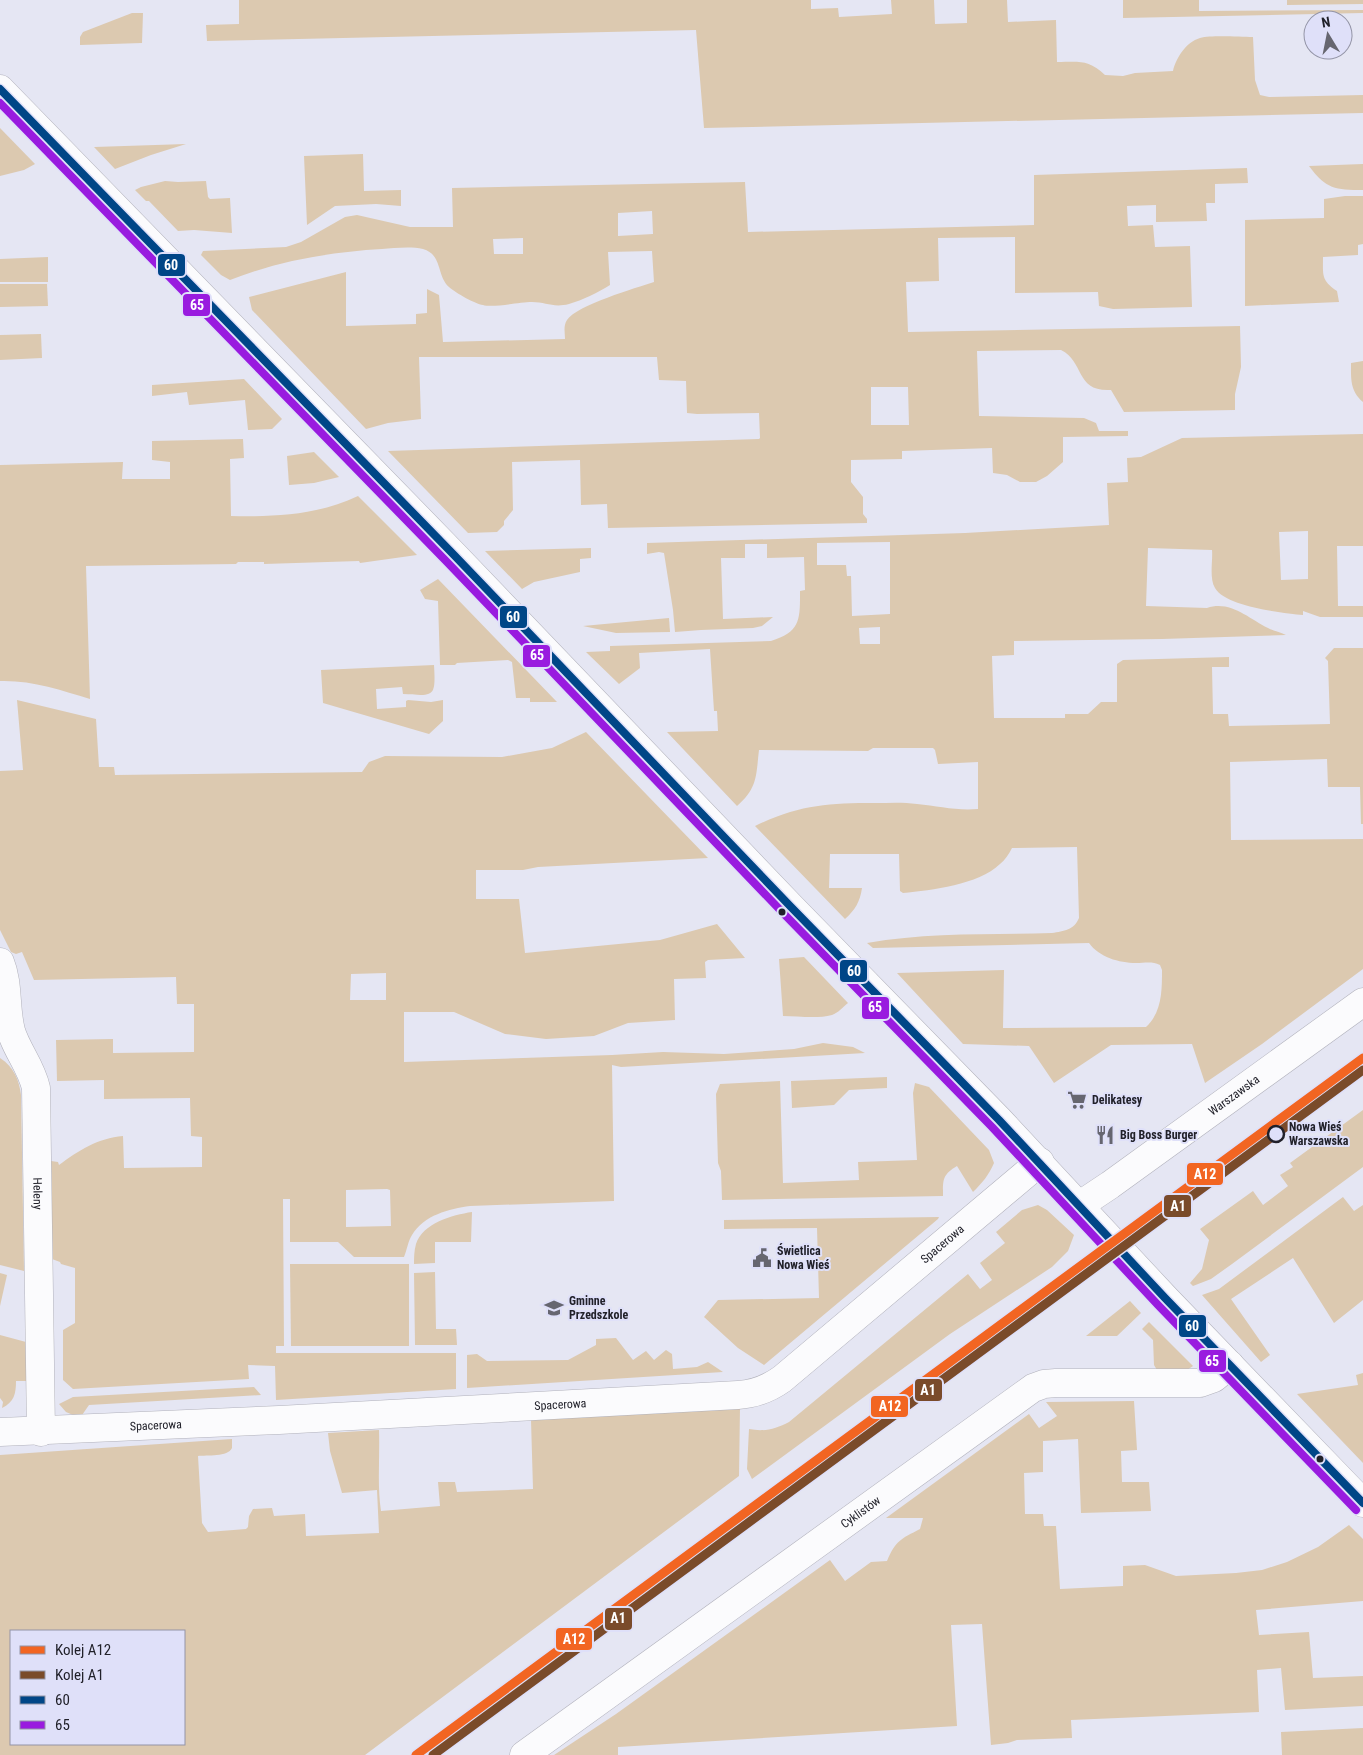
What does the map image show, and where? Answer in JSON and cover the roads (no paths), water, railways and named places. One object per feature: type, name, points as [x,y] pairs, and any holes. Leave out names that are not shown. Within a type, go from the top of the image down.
[{"type":"street","points":[[0,89],[454,555],[756,871],[1040,1162],[1165,1298],[1363,1503]]},
{"type":"street","name":"Heleny","points":[[0,962],[6,981],[5,1030],[13,1038],[31,1071],[36,1094],[41,1432]]},
{"type":"street","name":"Warszawska","points":[[1080,1205],[1363,1002]]},
{"type":"street","name":"Spacerowa","points":[[0,1432],[41,1432],[738,1395],[757,1392],[782,1379],[1040,1162]]},
{"type":"street","name":"Cyklistów","points":[[524,1755],[1033,1388],[1044,1384],[1056,1383],[1200,1383],[1214,1378],[1230,1365]]},
{"type":"rail line","name":"A12","points":[[416,1755],[1363,1058]]},
{"type":"rail line","name":"A1","points":[[433,1755],[1363,1070]]},
{"type":"place","name":"Delikatesy","points":[[1077,1100]]},
{"type":"place","name":"Nowa Wieś Warszawska","points":[[1276,1134]]},
{"type":"place","name":"Big Boss Burger","points":[[1105,1135]]},
{"type":"place","name":"Świetlica Nowa Wieś","points":[[762,1258]]},
{"type":"place","name":"Gminne Przedszkole","points":[[554,1308]]}]
